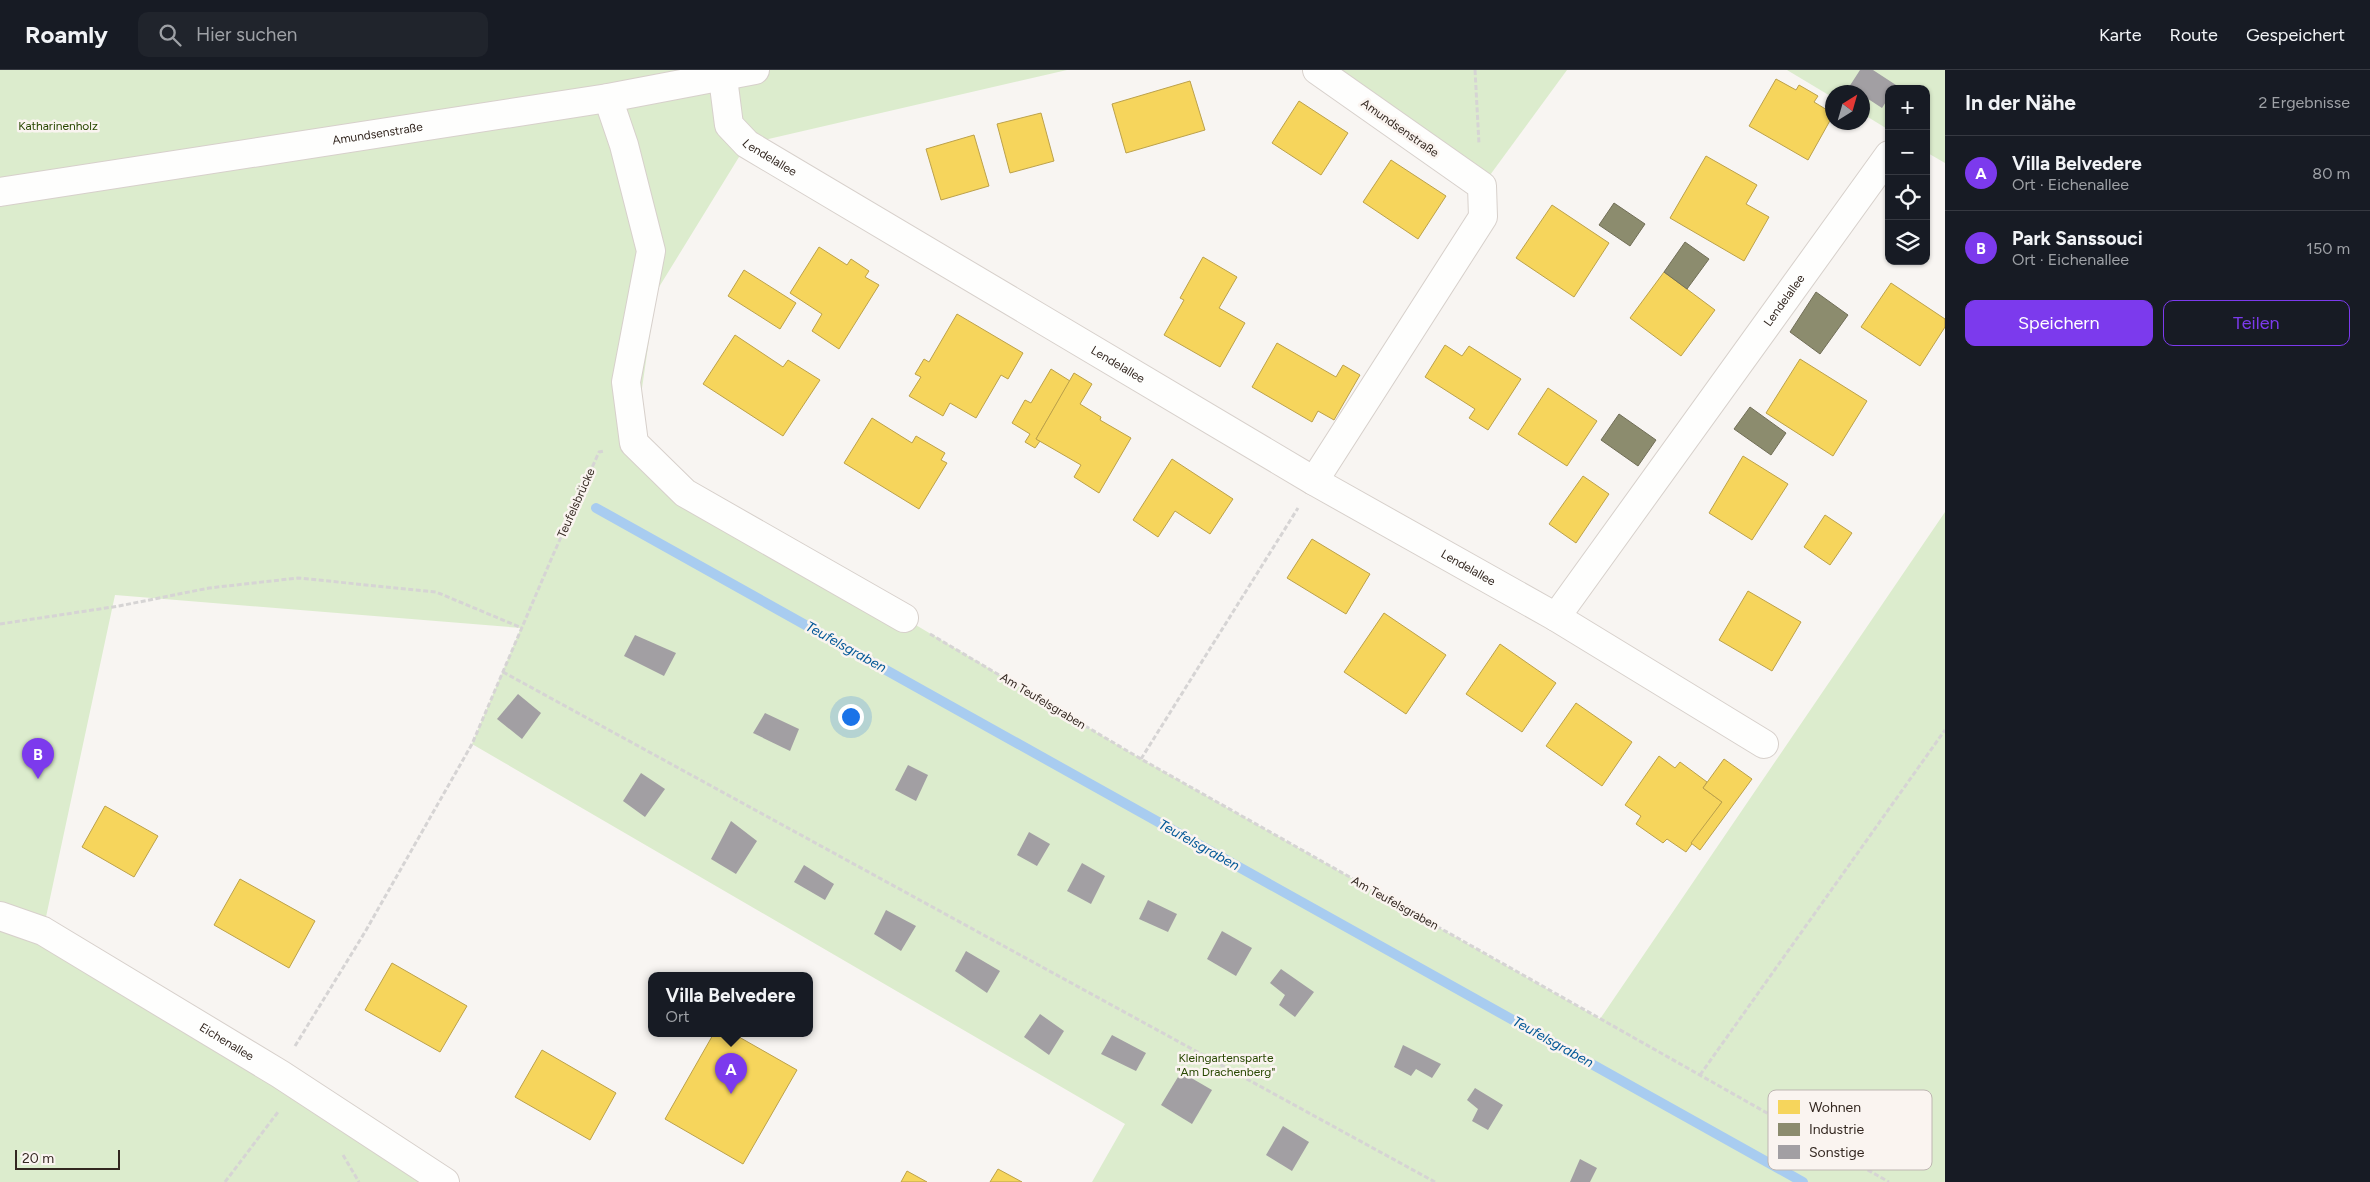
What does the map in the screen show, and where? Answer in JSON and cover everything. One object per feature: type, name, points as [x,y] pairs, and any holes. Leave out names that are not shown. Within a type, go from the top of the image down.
[{"type":"street","name":"Amundsenstraße","points":[[0,192],[608,98],[723,78],[755,70]]},
{"type":"street","name":"Amundsenstraße","points":[[1317,70],[1482,186]]},
{"type":"street","name":"Lendelallee","points":[[723,78],[729,125],[747,144],[1314,481],[1556,616],[1764,744]]},
{"type":"street","points":[[608,98],[624,145],[651,251],[626,382],[634,442],[685,493],[904,618]]},
{"type":"street","name":"Lendelallee","points":[[1556,616],[1885,161]]},
{"type":"street","points":[[1314,481],[1483,217],[1482,186]]},
{"type":"street","name":"Eichenallee","points":[[0,916],[43,931],[289,1080],[445,1182]]},
{"type":"path","points":[[1475,70],[1482,186]]},
{"type":"path","name":"Teufelsbrücke","points":[[225,1182],[289,1080],[472,744],[552,555],[599,452]]},
{"type":"path","points":[[1141,760],[1314,481]]},
{"type":"path","points":[[0,624],[119,606],[209,588],[298,578],[436,592],[522,628]]},
{"type":"path","name":"Am Teufelsgraben","points":[[904,618],[1141,760],[1768,1113]]},
{"type":"path","points":[[503,672],[1435,1182]]},
{"type":"path","points":[[1700,1075],[1945,730]]},
{"type":"path","name":"Am Teufelsgraben","points":[[1868,1170],[1889,1182]]},
{"type":"green space","points":[[0,70],[1067,70],[747,144],[656,292],[634,443],[685,493],[904,618],[1141,759],[1600,1019],[1945,512],[1945,1182],[1092,1182],[1125,1124],[472,744],[521,628],[115,595],[43,931],[445,1182],[0,1182]]},
{"type":"green space","points":[[1317,70],[1567,70],[1482,186]]},
{"type":"green space","points":[[1787,70],[1945,70],[1945,163],[1930,154],[1930,85],[1885,85],[1885,128],[1870,118],[1870,85],[1825,85],[1825,93]]},
{"type":"building: Wohnen","points":[[1776,79],[1796,90],[1799,85],[1818,96],[1814,102],[1825,109],[1825,130],[1808,160],[1749,126]]},
{"type":"building: Wohnen","points":[[1190,81],[1205,130],[1126,153],[1112,104]]},
{"type":"building: Wohnen","points":[[1299,101],[1348,133],[1321,175],[1272,143]]},
{"type":"building: Wohnen","points":[[1041,113],[1054,161],[1010,173],[997,124]]},
{"type":"building: Wohnen","points":[[974,135],[989,186],[941,200],[926,149]]},
{"type":"building: Wohnen","points":[[1706,156],[1757,185],[1746,204],[1769,217],[1744,261],[1670,218]]},
{"type":"building: Wohnen","points":[[1391,160],[1446,196],[1418,239],[1363,202]]},
{"type":"building: Wohnen","points":[[1552,205],[1609,243],[1574,297],[1516,258]]},
{"type":"building: Wohnen","points":[[819,247],[847,265],[851,259],[869,271],[865,277],[879,285],[839,349],[812,331],[822,314],[790,293]]},
{"type":"building: Wohnen","points":[[1203,257],[1237,277],[1219,308],[1245,323],[1220,367],[1164,335],[1184,300],[1180,298]]},
{"type":"building: Wohnen","points":[[744,270],[796,303],[780,329],[728,296]]},
{"type":"building: Wohnen","points":[[1664,272],[1715,310],[1681,356],[1630,318]]},
{"type":"building: Wohnen","points":[[1891,283],[1945,319],[1945,327],[1920,366],[1861,327]]},
{"type":"building: Wohnen","points":[[957,314],[1023,353],[1008,379],[1001,375],[976,418],[950,403],[943,416],[909,396],[921,377],[915,374],[924,359],[929,362]]},
{"type":"building: Wohnen","points":[[735,335],[783,367],[788,360],[820,380],[783,436],[703,384]]},
{"type":"building: Wohnen","points":[[1277,343],[1336,377],[1343,365],[1360,375],[1334,420],[1318,411],[1312,422],[1252,387]]},
{"type":"building: Wohnen","points":[[1445,345],[1462,356],[1469,346],[1521,379],[1488,430],[1469,418],[1475,409],[1425,377]]},
{"type":"building: Wohnen","points":[[1800,359],[1867,401],[1833,456],[1766,413]]},
{"type":"building: Wohnen","points":[[1051,369],[1070,381],[1036,439],[1040,441],[1035,448],[1025,442],[1030,434],[1012,423],[1025,400],[1031,403]]},
{"type":"building: Wohnen","points":[[1074,373],[1092,384],[1080,404],[1101,417],[1100,420],[1131,438],[1099,493],[1074,477],[1081,465],[1036,439]]},
{"type":"building: Wohnen","points":[[1548,388],[1597,421],[1567,466],[1518,434]]},
{"type":"building: Wohnen","points":[[872,418],[912,443],[916,436],[945,453],[941,460],[947,463],[919,509],[844,463]]},
{"type":"building: Wohnen","points":[[1743,456],[1788,484],[1752,540],[1709,513]]},
{"type":"building: Wohnen","points":[[1172,459],[1233,499],[1210,534],[1175,511],[1158,537],[1133,520]]},
{"type":"building: Wohnen","points":[[1583,476],[1609,494],[1576,543],[1549,524]]},
{"type":"building: Wohnen","points":[[1825,515],[1852,533],[1830,565],[1804,547]]},
{"type":"building: Wohnen","points":[[1312,539],[1370,574],[1346,614],[1287,578]]},
{"type":"building: Wohnen","points":[[1748,591],[1801,622],[1772,671],[1719,640]]},
{"type":"building: Wohnen","points":[[1384,613],[1446,655],[1406,714],[1344,672]]},
{"type":"building: Wohnen","points":[[1500,644],[1556,683],[1522,732],[1466,694]]},
{"type":"building: Wohnen","points":[[1576,703],[1632,742],[1602,786],[1546,746]]},
{"type":"building: Wohnen","points":[[1659,756],[1675,768],[1680,762],[1707,782],[1703,788],[1722,802],[1686,852],[1667,839],[1663,843],[1636,824],[1641,816],[1625,805]]},
{"type":"building: Wohnen","points":[[1724,759],[1752,779],[1700,850],[1691,843],[1722,802],[1703,788]]},
{"type":"building: Wohnen","points":[[105,806],[158,836],[134,877],[82,847]]},
{"type":"building: Wohnen","points":[[240,879],[315,921],[289,968],[214,925]]},
{"type":"building: Wohnen","points":[[392,963],[467,1006],[440,1052],[365,1010]]},
{"type":"building: Wohnen","points":[[712,1037],[739,1037],[797,1070],[743,1164],[665,1119]]},
{"type":"building: Wohnen","points":[[542,1050],[616,1093],[590,1140],[515,1097]]},
{"type":"building: Wohnen","points":[[998,1169],[1022,1182],[990,1182]]},
{"type":"building: Wohnen","points":[[907,1171],[927,1182],[901,1182]]},
{"type":"building: Industrie","points":[[1614,203],[1645,224],[1630,246],[1599,225]]},
{"type":"building: Industrie","points":[[1685,242],[1709,259],[1687,289],[1664,272]]},
{"type":"building: Industrie","points":[[1816,292],[1848,315],[1820,354],[1790,332]]},
{"type":"building: Industrie","points":[[1750,407],[1786,433],[1771,455],[1734,429]]},
{"type":"building: Industrie","points":[[1619,414],[1656,440],[1638,466],[1601,440]]},
{"type":"building: Sonstige","points":[[1860,70],[1873,70],[1896,85],[1885,85],[1885,103],[1882,108],[1870,100],[1870,85],[1850,85]]},
{"type":"building: Sonstige","points":[[635,635],[676,653],[664,676],[624,656]]},
{"type":"building: Sonstige","points":[[518,694],[541,713],[522,739],[497,719]]},
{"type":"building: Sonstige","points":[[765,713],[799,729],[790,751],[753,733]]},
{"type":"building: Sonstige","points":[[908,765],[928,775],[916,801],[895,790]]},
{"type":"building: Sonstige","points":[[641,773],[665,789],[645,817],[623,801]]},
{"type":"building: Sonstige","points":[[731,821],[757,841],[736,874],[711,859]]},
{"type":"building: Sonstige","points":[[1029,832],[1050,844],[1037,866],[1017,855]]},
{"type":"building: Sonstige","points":[[1082,863],[1105,876],[1091,904],[1067,891]]},
{"type":"building: Sonstige","points":[[804,865],[834,884],[825,900],[794,882]]},
{"type":"building: Sonstige","points":[[1148,900],[1177,914],[1168,932],[1139,919]]},
{"type":"building: Sonstige","points":[[886,910],[916,926],[901,951],[874,934]]},
{"type":"building: Sonstige","points":[[1222,931],[1252,948],[1236,976],[1207,959]]},
{"type":"building: Sonstige","points":[[966,951],[1000,971],[987,993],[955,971]]},
{"type":"building: Sonstige","points":[[1281,969],[1314,992],[1295,1017],[1279,1005],[1285,995],[1270,983]]},
{"type":"building: Sonstige","points":[[1040,1014],[1064,1031],[1049,1055],[1024,1037]]},
{"type":"building: Sonstige","points":[[1112,1035],[1146,1053],[1136,1071],[1101,1054]]},
{"type":"building: Sonstige","points":[[1403,1045],[1441,1064],[1432,1078],[1416,1069],[1411,1076],[1394,1067]]},
{"type":"building: Sonstige","points":[[1181,1072],[1212,1090],[1192,1124],[1161,1105]]},
{"type":"building: Sonstige","points":[[1475,1088],[1503,1105],[1488,1130],[1472,1121],[1478,1109],[1467,1100]]},
{"type":"building: Sonstige","points":[[1283,1126],[1309,1142],[1292,1171],[1266,1155]]},
{"type":"building: Sonstige","points":[[1580,1159],[1597,1168],[1590,1182],[1570,1182]]},
{"type":"waterway","name":"Teufelsgraben","points":[[596,508],[1768,1162]]},
{"type":"waterway","name":"Teufelsgraben","points":[[1782,1170],[1803,1182]]},
{"type":"place","name":"Park Sanssouci","points":[[38,779]]},
{"type":"place","name":"Villa Belvedere","points":[[731,1094]]},
{"type":"park label","name":"Katharinenholz","points":[[58,126]]},
{"type":"park label","name":"Kleingartensparte \"Am Drachenberg\"","points":[[1226,1065]]}]
